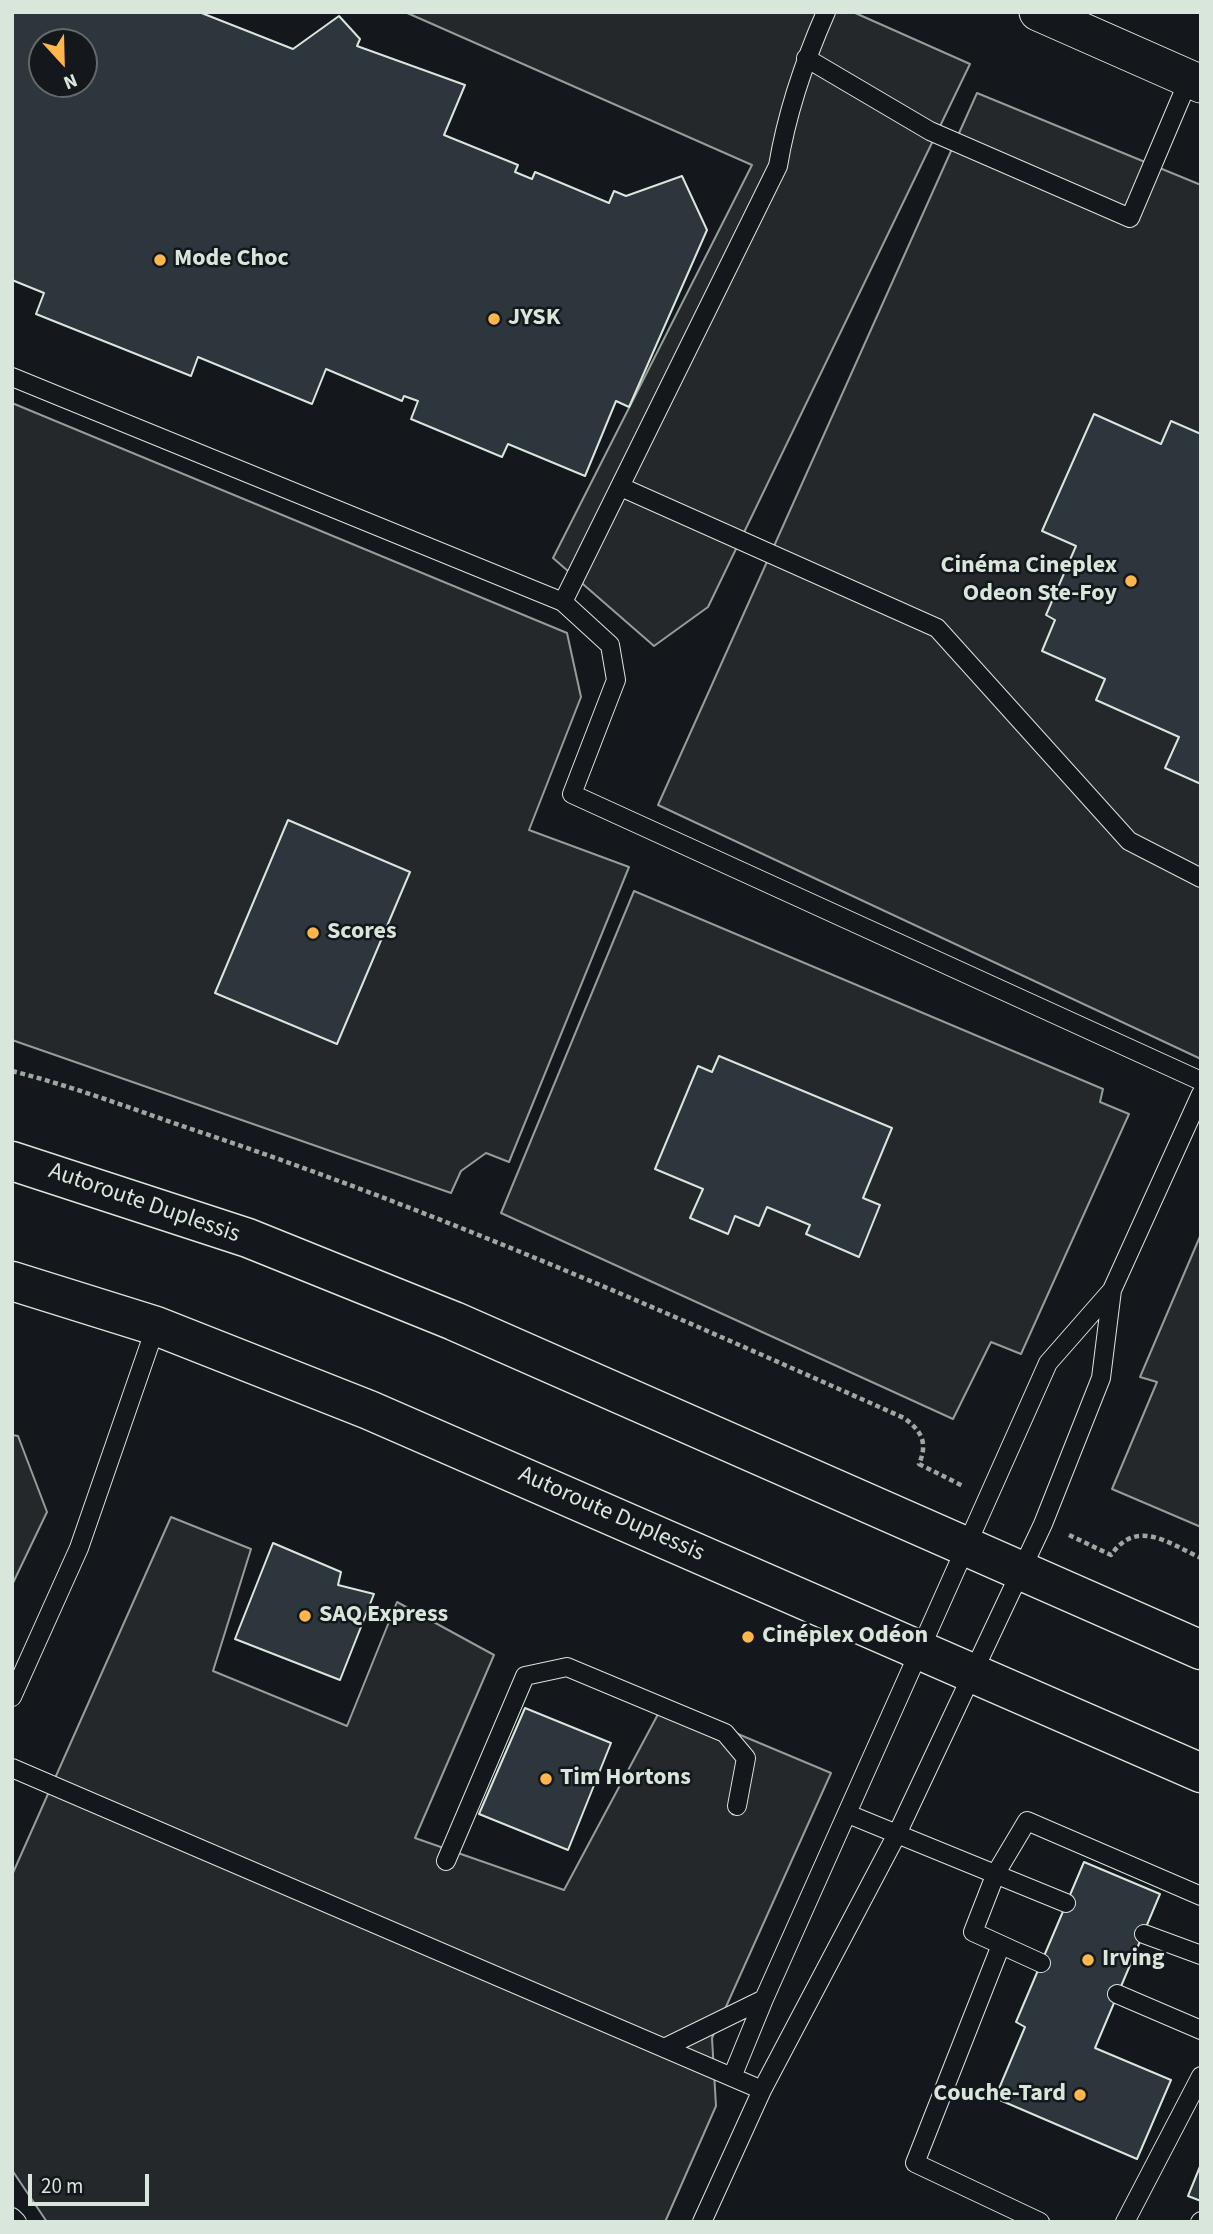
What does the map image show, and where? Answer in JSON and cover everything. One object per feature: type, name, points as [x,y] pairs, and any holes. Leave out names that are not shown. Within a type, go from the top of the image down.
[{"type":"highway","name":"Autoroute Duplessis","points":[[12,1161],[248,1238],[430,1312],[1201,1650]]},
{"type":"highway","name":"Autoroute Duplessis","points":[[12,1281],[156,1326],[369,1410],[1201,1773]]},
{"type":"street","points":[[1038,12],[1195,81]]},
{"type":"lane","points":[[563,602],[778,166],[784,132],[806,58],[826,12]]},
{"type":"lane","points":[[806,58],[930,131],[1130,218],[1195,81]]},
{"type":"lane","points":[[12,377],[563,602],[610,645],[616,680],[572,794],[1201,1081]]},
{"type":"lane","points":[[621,487],[937,628],[1129,841],[1201,878]]},
{"type":"lane","points":[[732,2077],[1048,1363],[1112,1290],[1201,1094]]},
{"type":"lane","points":[[702,2222],[762,2090],[897,1835],[1022,1571],[1101,1378],[1112,1290]]},
{"type":"lane","points":[[12,1697],[79,1548],[156,1326]]},
{"type":"lane","points":[[446,1861],[525,1676],[567,1667],[725,1733],[746,1758],[737,1806]]},
{"type":"lane","points":[[12,1768],[762,2090]]},
{"type":"lane","points":[[848,1814],[1066,1903]]},
{"type":"lane","points":[[1041,1963],[973,1932],[996,1873],[1027,1821],[1201,1896]]},
{"type":"lane","points":[[1143,1934],[1201,1955]]},
{"type":"lane","points":[[1001,1945],[915,2163],[1040,2222]]},
{"type":"lane","points":[[1117,1994],[1201,2030]]},
{"type":"lane","points":[[664,2048],[765,1999]]},
{"type":"lane","points":[[1125,2222],[1201,2076]]},
{"type":"lane","points":[[12,2217],[17,2222]]},
{"type":"path","points":[[12,1071],[225,1140],[411,1207],[744,1347],[904,1418],[920,1433],[925,1442],[919,1464],[950,1480]]},
{"type":"path","points":[[1081,1540],[1111,1555],[1124,1538],[1140,1534],[1201,1558]]},
{"type":"shaded area","points":[[405,12],[853,12],[970,64],[708,607],[654,646],[553,558],[752,165]]},
{"type":"shaded area","points":[[977,93],[1201,185],[1201,1059],[658,805]]},
{"type":"shaded area","points":[[12,403],[567,633],[581,697],[529,830],[629,867],[509,1162],[486,1153],[461,1171],[451,1193],[12,1040]]},
{"type":"shaded area","points":[[634,891],[1103,1089],[1100,1102],[1129,1114],[1021,1354],[991,1342],[953,1419],[501,1213]]},
{"type":"shaded area","points":[[1201,1234],[1201,1527],[1112,1489],[1157,1382],[1140,1377]]},
{"type":"shaded area","points":[[12,1435],[18,1436],[47,1512],[12,1585]]},
{"type":"shaded area","points":[[171,1517],[251,1549],[213,1671],[347,1726],[397,1602],[494,1655],[415,1838],[564,1890],[664,1703],[831,1773],[712,2038],[716,2106],[665,2222],[47,2222],[12,2170],[12,1875]]},
{"type":"building","points":[[12,12],[199,12],[293,49],[339,16],[360,39],[357,46],[465,85],[444,135],[518,165],[515,172],[532,179],[535,172],[609,203],[614,191],[626,196],[682,176],[707,230],[629,407],[616,401],[585,476],[508,444],[502,457],[411,419],[418,401],[404,396],[402,401],[326,369],[312,404],[198,357],[191,376],[36,314],[44,293],[12,280]]},
{"type":"building","name":"Cinéma Cineplex Odeon Ste-Foy","points":[[1094,414],[1161,444],[1171,421],[1201,434],[1201,784],[1165,768],[1179,737],[1096,700],[1105,679],[1042,651],[1055,620],[1046,615],[1076,546],[1042,531]]},
{"type":"building","name":"Scores","points":[[288,820],[410,872],[337,1044],[215,993]]},
{"type":"building","points":[[719,1056],[892,1128],[863,1198],[880,1205],[859,1257],[806,1234],[810,1225],[767,1207],[759,1226],[735,1216],[728,1234],[690,1218],[703,1189],[655,1169],[698,1066],[712,1072]]},
{"type":"building","name":"SAQ Express","points":[[273,1543],[341,1572],[338,1585],[374,1594],[340,1680],[235,1639]]},
{"type":"building","name":"Tim Hortons","points":[[525,1708],[611,1743],[568,1850],[479,1814]]},
{"type":"building","points":[[1084,1862],[1160,1894],[1095,2048],[1171,2080],[1137,2159],[995,2098],[1025,2027],[1016,2022]]},
{"type":"building","points":[[1201,2164],[1201,2201],[1188,2196]]},
{"type":"place","name":"Mode Choc","points":[[160,260]]},
{"type":"place","name":"JYSK","points":[[494,319]]},
{"type":"place","name":"Cinéma Cineplex Odeon Ste-Foy","points":[[1131,581]]},
{"type":"place","name":"Scores","points":[[313,933]]},
{"type":"place","name":"SAQ Express","points":[[305,1616]]},
{"type":"place","name":"Cinéplex Odéon","points":[[748,1637]]},
{"type":"place","name":"Tim Hortons","points":[[546,1779]]},
{"type":"place","name":"Irving","points":[[1088,1960]]},
{"type":"place","name":"Couche-Tard","points":[[1080,2095]]}]
